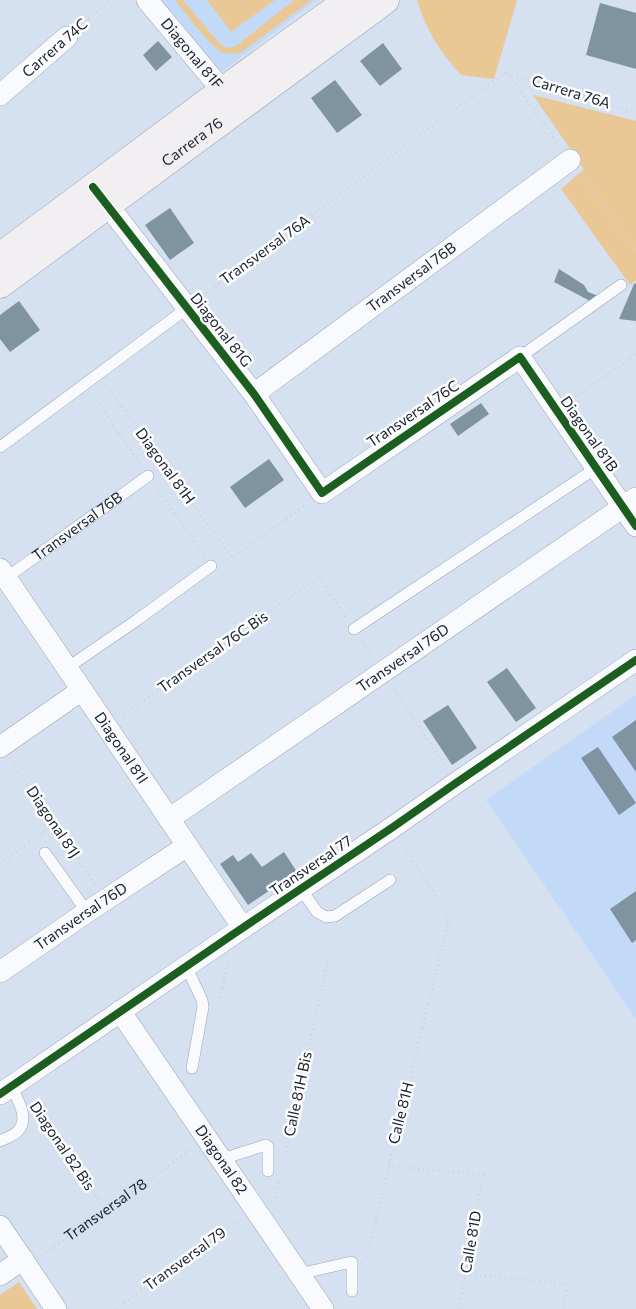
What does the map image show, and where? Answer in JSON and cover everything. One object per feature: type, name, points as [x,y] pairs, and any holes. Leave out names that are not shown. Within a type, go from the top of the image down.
[{"type":"main road","name":"Carrera 76","points":[[0,284],[100,197],[230,100],[349,0]]},
{"type":"main road","name":"Carrera 76","points":[[230,100],[385,0]]},
{"type":"main road","name":"Carrera 76","points":[[0,257],[100,197]]},
{"type":"street","name":"Diagonal 81F","points":[[147,0],[230,100]]},
{"type":"street","name":"Carrera 74C","points":[[0,95],[67,37]]},
{"type":"street","name":"Transversal 76B","points":[[254,394],[570,160]]},
{"type":"street","name":"Diagonal 81G","points":[[100,197],[254,394],[322,492]]},
{"type":"street","name":"Diagonal 81B","points":[[520,358],[596,468],[630,503],[636,526]]},
{"type":"street","name":"Transversal 76C","points":[[322,492],[520,358]]},
{"type":"street","name":"Transversal 76D","points":[[168,818],[630,503]]},
{"type":"street","name":"Diagonal 81I","points":[[3,574],[243,928]]},
{"type":"street","name":"Transversal 77","points":[[9,1087],[636,660]]},
{"type":"street","points":[[1,747],[82,690]]},
{"type":"street","name":"Transversal 76D","points":[[0,972],[188,846]]},
{"type":"street","name":"Diagonal 82","points":[[120,1011],[324,1309]]},
{"type":"street","points":[[0,1226],[56,1309]]},
{"type":"street","points":[[0,1275],[23,1259]]},
{"type":"lane","name":"Transversal 76C","points":[[520,358],[621,285]]},
{"type":"lane","points":[[0,446],[186,308]]},
{"type":"lane","points":[[354,629],[596,468]]},
{"type":"lane","name":"Transversal 76B","points":[[3,574],[148,476]]},
{"type":"lane","points":[[67,668],[211,566]]},
{"type":"lane","points":[[46,853],[87,912]]},
{"type":"lane","points":[[301,888],[317,912],[326,918],[335,916],[390,880]]},
{"type":"lane","points":[[186,966],[202,1000],[203,1007],[192,1068]]},
{"type":"lane","points":[[0,1141],[18,1131],[22,1120],[22,1108],[9,1087]]},
{"type":"lane","points":[[222,1159],[266,1145],[268,1147],[268,1171]]},
{"type":"lane","points":[[300,1274],[352,1262],[352,1291]]},
{"type":"path","points":[[557,411],[636,354]]},
{"type":"path","points":[[0,864],[55,824]]},
{"type":"path","points":[[269,1229],[279,1181]]},
{"type":"path","points":[[465,1274],[568,1284],[562,1309]]},
{"type":"shaded area","points":[[160,0],[317,0],[221,72]]},
{"type":"shaded area","points":[[175,0],[183,0],[220,44],[228,48],[236,46],[294,0],[312,0],[240,53],[232,54],[218,50],[198,30]]},
{"type":"shaded area","points":[[207,0],[275,0],[231,32]]},
{"type":"shaded area","points":[[417,0],[517,0],[494,79],[461,75],[434,40]]},
{"type":"shaded area","points":[[533,95],[636,121],[636,280],[630,285],[561,189],[584,169]]},
{"type":"shaded area","points":[[636,695],[636,1019],[486,800]]},
{"type":"shaded area","points":[[19,1282],[37,1309],[0,1309],[0,1295]]},
{"type":"building","points":[[600,3],[636,13],[636,69],[586,55]]},
{"type":"building","points":[[158,41],[172,57],[156,71],[143,55]]},
{"type":"building","points":[[383,43],[402,69],[380,86],[360,61]]},
{"type":"building","points":[[335,80],[362,115],[337,133],[311,98]]},
{"type":"building","points":[[170,208],[194,243],[170,260],[145,225]]},
{"type":"building","points":[[559,269],[584,285],[588,292],[601,297],[592,302],[554,282]]},
{"type":"building","points":[[636,283],[636,321],[619,319],[634,284]]},
{"type":"building","points":[[19,301],[40,330],[10,352],[0,339],[0,315]]},
{"type":"building","points":[[481,403],[489,414],[458,436],[450,424]]},
{"type":"building","points":[[269,459],[284,480],[245,508],[230,487]]},
{"type":"building","points":[[507,668],[536,708],[516,722],[487,682]]},
{"type":"building","points":[[448,705],[477,748],[452,765],[423,721]]},
{"type":"building","points":[[636,720],[636,772],[612,737]]},
{"type":"building","points":[[598,747],[636,803],[619,815],[581,758]]},
{"type":"building","points":[[284,852],[297,872],[248,905],[220,864],[233,855],[238,862],[251,853],[262,867]]},
{"type":"building","points":[[636,891],[636,940],[632,943],[610,909]]},
{"type":"cycle path","points":[[93,187],[254,394],[322,493],[520,357],[636,526]]},
{"type":"cycle path","points":[[0,1094],[636,660]]}]
